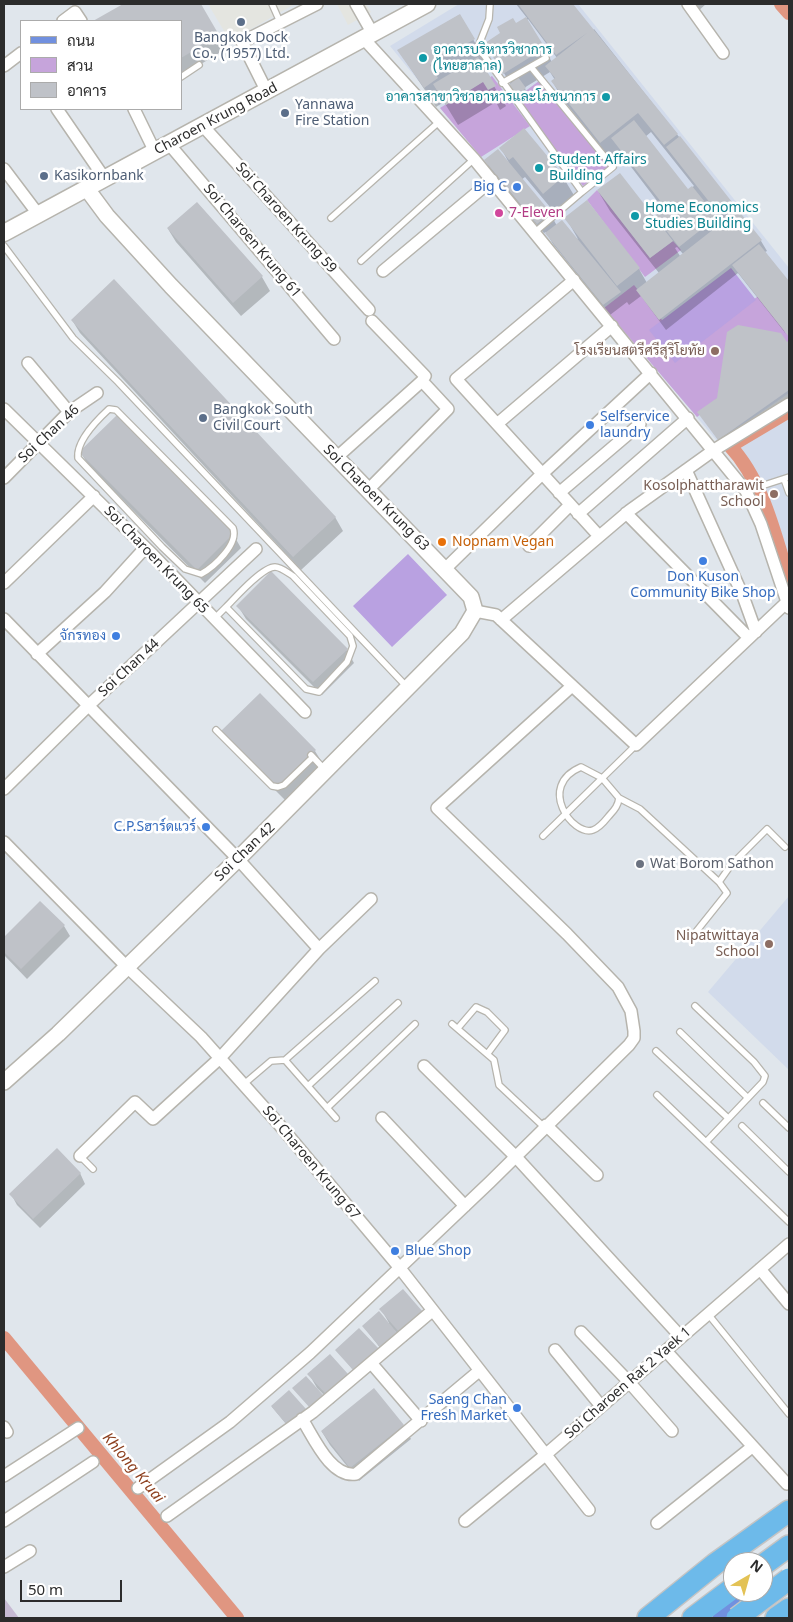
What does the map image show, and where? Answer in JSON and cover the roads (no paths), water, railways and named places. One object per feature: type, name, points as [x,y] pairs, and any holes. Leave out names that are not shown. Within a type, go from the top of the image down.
[{"type":"highway","points":[[648,1618],[715,1564],[789,1511]]},
{"type":"highway","points":[[737,1618],[779,1577],[789,1546]]},
{"type":"highway","points":[[693,1618],[723,1596]]},
{"type":"highway","points":[[776,1618],[789,1608]]},
{"type":"main road","name":"Charoen Krung Road","points":[[4,233],[427,4]]},
{"type":"main road","points":[[722,1618],[744,1602]]},
{"type":"street","points":[[267,92],[242,42],[316,4]]},
{"type":"street","points":[[356,4],[369,36],[492,180],[748,490],[788,605],[752,635],[636,745],[496,615],[475,611]]},
{"type":"street","points":[[688,4],[723,53]]},
{"type":"street","points":[[4,66],[20,55]]},
{"type":"street","points":[[58,110],[105,179]]},
{"type":"street","name":"Soi Charoen Krung 61","points":[[136,110],[162,148],[334,339]]},
{"type":"street","name":"Soi Charoen Krung 59","points":[[203,126],[425,376],[422,381]]},
{"type":"street","points":[[4,169],[38,214]]},
{"type":"street","points":[[383,271],[492,180]]},
{"type":"street","name":"Soi Charoen Krung 63","points":[[87,189],[107,216],[170,286],[471,597],[475,611]]},
{"type":"street","points":[[574,280],[459,374],[456,379],[541,476],[599,536]]},
{"type":"street","points":[[497,424],[612,326]]},
{"type":"street","points":[[28,363],[69,412]]},
{"type":"street","points":[[445,569],[651,373]]},
{"type":"street","points":[[336,458],[422,381],[448,409],[368,490]]},
{"type":"street","name":"Soi Chan 46","points":[[4,478],[69,412],[97,393]]},
{"type":"street","points":[[502,620],[626,513],[714,450],[789,404]]},
{"type":"street","name":"Soi Charoen Krung 65","points":[[4,409],[153,550],[213,620],[305,712]]},
{"type":"street","points":[[578,514],[688,418]]},
{"type":"street","points":[[559,493],[640,424]]},
{"type":"street","points":[[686,470],[743,596],[752,635]]},
{"type":"street","points":[[4,583],[94,496]]},
{"type":"street","points":[[529,546],[570,505]]},
{"type":"street","points":[[626,513],[752,635]]},
{"type":"street","name":"Soi Chan 44","points":[[4,789],[88,706],[256,549]]},
{"type":"street","points":[[37,654],[153,550]]},
{"type":"street","name":"Soi Chan 42","points":[[4,1082],[58,1034],[327,771],[462,634],[475,611]]},
{"type":"street","points":[[4,619],[238,860],[319,949]]},
{"type":"street","points":[[138,1488],[230,1422],[310,1353],[465,1206],[634,1038],[630,1011],[618,987],[437,808],[572,686]]},
{"type":"street","name":"Soi Charoen Krung 67","points":[[4,842],[126,966],[201,1037],[244,1084],[399,1267],[544,1456],[589,1510]]},
{"type":"street","points":[[80,1156],[135,1102],[153,1119],[220,1058],[319,949],[371,899]]},
{"type":"street","points":[[424,1066],[516,1156],[682,1337]]},
{"type":"street","points":[[382,1118],[465,1206]]},
{"type":"street","points":[[545,1126],[597,1175]]},
{"type":"street","name":"Soi Charoen Rat 2 Yaek 1","points":[[465,1521],[544,1456],[789,1244]]},
{"type":"street","points":[[760,1269],[789,1304]]},
{"type":"street","points":[[167,1516],[302,1419],[372,1364],[432,1311]]},
{"type":"street","points":[[580,1332],[629,1382],[672,1431]]},
{"type":"street","points":[[555,1350],[601,1406]]},
{"type":"street","points":[[666,1351],[787,1484]]},
{"type":"street","points":[[372,1364],[420,1421]]},
{"type":"street","points":[[302,1419],[337,1471],[346,1476],[356,1474],[364,1470],[479,1371]]},
{"type":"street","points":[[4,1476],[78,1428]]},
{"type":"street","points":[[657,1523],[752,1446]]},
{"type":"street","points":[[4,1521],[93,1462]]},
{"type":"street","points":[[4,1567],[30,1551]]},
{"type":"lane","points":[[272,4],[280,22]]},
{"type":"lane","points":[[490,4],[489,18],[478,48],[582,192]]},
{"type":"lane","points":[[502,82],[546,58]]},
{"type":"lane","points":[[182,76],[199,65]]},
{"type":"lane","points":[[531,67],[613,168],[535,232]]},
{"type":"lane","points":[[330,218],[440,121]]},
{"type":"lane","points":[[361,260],[474,159]]},
{"type":"lane","points":[[4,246],[72,338],[118,382],[408,688]]},
{"type":"lane","points":[[109,409],[116,410],[233,528],[236,534],[231,545],[201,574],[185,569],[153,550],[78,458],[80,443],[109,409]]},
{"type":"lane","points":[[748,490],[787,478],[789,493]]},
{"type":"lane","points":[[213,620],[265,570],[274,567],[284,570],[293,576],[350,636],[352,652],[347,662],[319,692],[314,692],[306,689],[226,608]]},
{"type":"lane","points":[[216,730],[272,786],[278,787],[284,784],[312,756],[327,771]]},
{"type":"lane","points":[[543,836],[636,745]]},
{"type":"lane","points":[[619,798],[618,806],[593,830],[586,831],[578,827],[566,814],[558,796],[559,788],[567,777],[581,767],[602,778],[619,798],[640,809],[719,882],[727,893],[695,933]]},
{"type":"lane","points":[[719,882],[731,865],[767,830],[785,847]]},
{"type":"lane","points":[[244,1084],[271,1061],[285,1060],[375,981]]},
{"type":"lane","points":[[308,1086],[398,1003]]},
{"type":"lane","points":[[695,1006],[754,1062],[765,1076],[763,1082],[706,1142]]},
{"type":"lane","points":[[488,1054],[505,1030],[488,1012],[476,1007],[455,1026],[488,1054],[497,1066],[496,1081],[499,1085],[545,1126]]},
{"type":"lane","points":[[327,1108],[415,1024]]},
{"type":"lane","points":[[680,1032],[748,1098]]},
{"type":"lane","points":[[656,1052],[728,1118]]},
{"type":"lane","points":[[285,1060],[336,1118]]},
{"type":"lane","points":[[657,1095],[789,1222]]},
{"type":"lane","points":[[763,1103],[789,1128]]},
{"type":"lane","points":[[742,1126],[789,1172]]},
{"type":"lane","points":[[80,1156],[93,1169]]},
{"type":"lane","points":[[708,1314],[789,1414]]},
{"type":"waterway","points":[[781,4],[789,13]]},
{"type":"waterway","points":[[789,411],[730,446],[751,476],[767,510],[789,581]]},
{"type":"waterway","name":"Khlong Kruai","points":[[4,1338],[237,1618]]},
{"type":"place","name":"Bangkok Dock Co., (1957) Ltd.","points":[[241,22]]},
{"type":"place","name":"อาคารบริหารวิชาการ (ไทยฮาลาล)","points":[[423,58]]},
{"type":"place","name":"อาคารสาขาวิชาอาหารและโภชนาการ","points":[[606,97]]},
{"type":"place","name":"Yannawa Fire Station","points":[[285,113]]},
{"type":"place","name":"Student Affairs Building","points":[[539,168]]},
{"type":"place","name":"Kasikornbank","points":[[44,176]]},
{"type":"place","name":"Big C","points":[[517,187]]},
{"type":"place","name":"7-Eleven","points":[[499,213]]},
{"type":"place","name":"Home Economics Studies Building","points":[[635,216]]},
{"type":"place","name":"โรงเรียนสตรีศรีสุริโยทัย","points":[[715,351]]},
{"type":"place","name":"Bangkok South Civil Court","points":[[203,418]]},
{"type":"place","name":"Selfservice laundry","points":[[590,425]]},
{"type":"place","name":"Kosolphattharawit School","points":[[774,494]]},
{"type":"place","name":"Nopnam Vegan","points":[[442,542]]},
{"type":"place","name":"Don Kuson Community Bike Shop","points":[[703,561]]},
{"type":"place","name":"จักรทอง","points":[[116,636]]},
{"type":"place","name":"C.P.Sฮาร์ดแวร์","points":[[206,827]]},
{"type":"place","name":"Wat Borom Sathon","points":[[640,864]]},
{"type":"place","name":"Nipatwittaya School","points":[[769,944]]},
{"type":"place","name":"Blue Shop","points":[[395,1251]]},
{"type":"place","name":"Saeng Chan Fresh Market","points":[[517,1408]]}]
